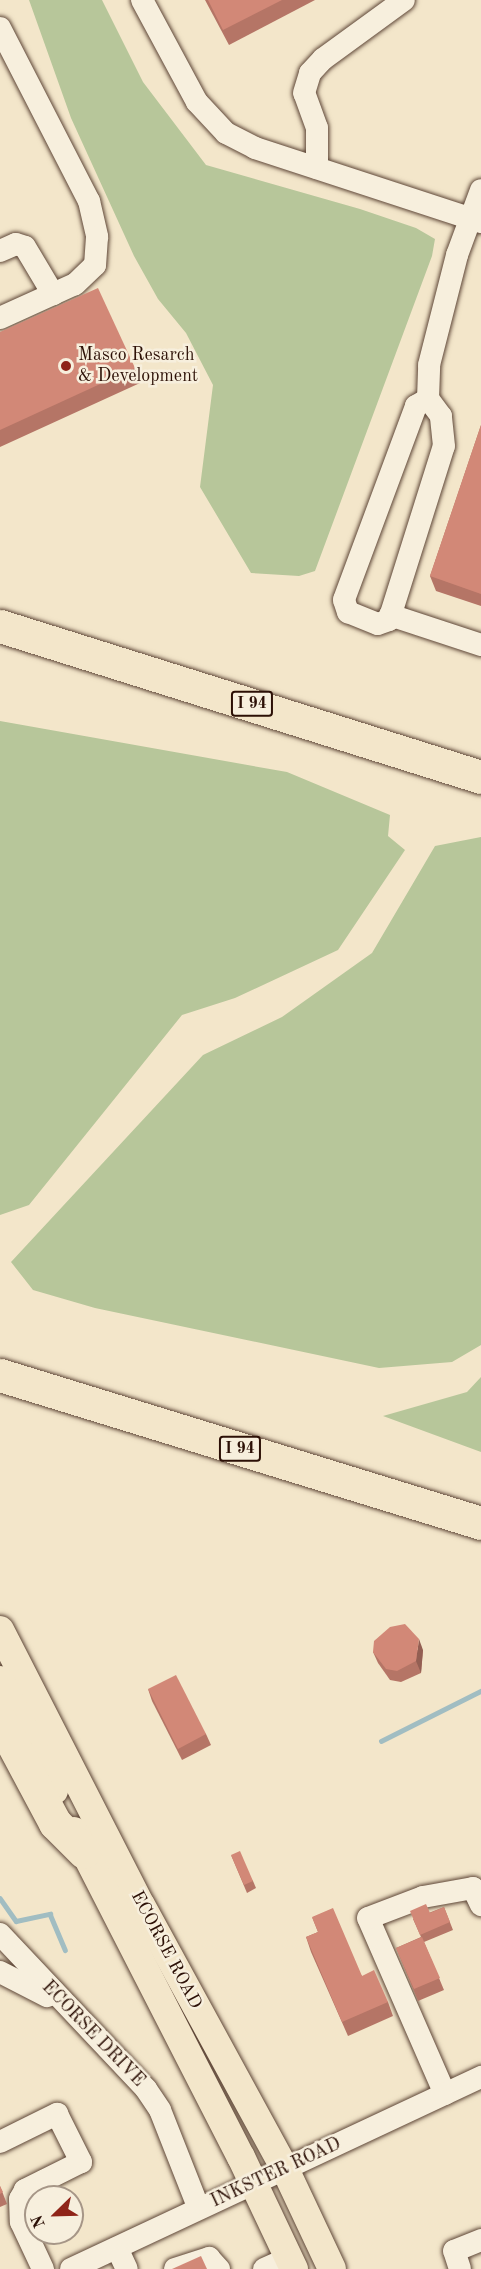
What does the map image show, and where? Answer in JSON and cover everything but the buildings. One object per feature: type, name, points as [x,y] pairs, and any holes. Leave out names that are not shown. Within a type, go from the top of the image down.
[{"type":"highway","points":[[0,602],[94,635],[161,677]]},
{"type":"highway","name":"I 94","points":[[0,626],[481,777]]},
{"type":"highway","name":"I 94","points":[[0,1374],[481,1523]]},
{"type":"highway","points":[[0,1720],[55,1823],[84,1852]]},
{"type":"main road","name":"ECORSE ROAD","points":[[0,1630],[141,1905],[285,2169],[332,2269]]},
{"type":"main road","name":"ECORSE ROAD","points":[[0,1680],[84,1852],[254,2184],[282,2265]]},
{"type":"street","points":[[142,0],[188,87],[215,124],[242,143],[475,220]]},
{"type":"street","points":[[317,168],[317,128],[304,93],[310,73],[323,59],[404,0]]},
{"type":"street","points":[[0,28],[89,201],[97,237],[95,265],[75,284],[0,318]]},
{"type":"street","points":[[428,399],[416,406],[344,600],[348,612],[378,624],[389,620],[444,446],[441,416],[428,399],[429,365],[475,220],[481,190]]},
{"type":"street","points":[[0,251],[16,244],[25,247],[52,294]]},
{"type":"street","points":[[390,615],[481,645]]},
{"type":"street","points":[[445,2094],[368,1918],[423,1897],[478,1892]]},
{"type":"street","name":"ECORSE DRIVE","points":[[0,1934],[68,2007],[114,2052],[160,2110],[199,2209]]},
{"type":"street","points":[[0,1972],[68,2007]]},
{"type":"street","name":"INKSTER ROAD","points":[[71,2269],[481,2077]]},
{"type":"street","points":[[0,2142],[57,2114],[81,2162],[25,2190],[20,2199],[21,2222],[43,2269]]},
{"type":"street","points":[[460,2269],[454,2252],[481,2240]]},
{"type":"street","points":[[117,2248],[127,2269]]},
{"type":"street","points":[[176,2269],[209,2258],[219,2269]]},
{"type":"green space","points":[[29,0],[102,0],[143,82],[206,165],[360,209],[416,228],[435,239],[432,256],[315,571],[299,576],[251,573],[200,487],[213,385],[186,333],[158,299],[134,256],[71,118]]},
{"type":"green space","points":[[0,721],[287,772],[390,815],[388,836],[405,850],[338,950],[235,998],[182,1015],[29,1205],[0,1215]]},
{"type":"green space","points":[[481,837],[481,1345],[452,1362],[379,1368],[95,1308],[33,1290],[11,1262],[203,1055],[282,1017],[372,953],[435,846]]},
{"type":"green space","points":[[481,1377],[481,1452],[383,1416],[467,1392]]},
{"type":"waterway","points":[[381,1741],[481,1691]]},
{"type":"waterway","points":[[0,1898],[16,1921],[50,1914],[65,1950]]},
{"type":"place","name":"Masco Resarch & Development","points":[[66,366]]}]
